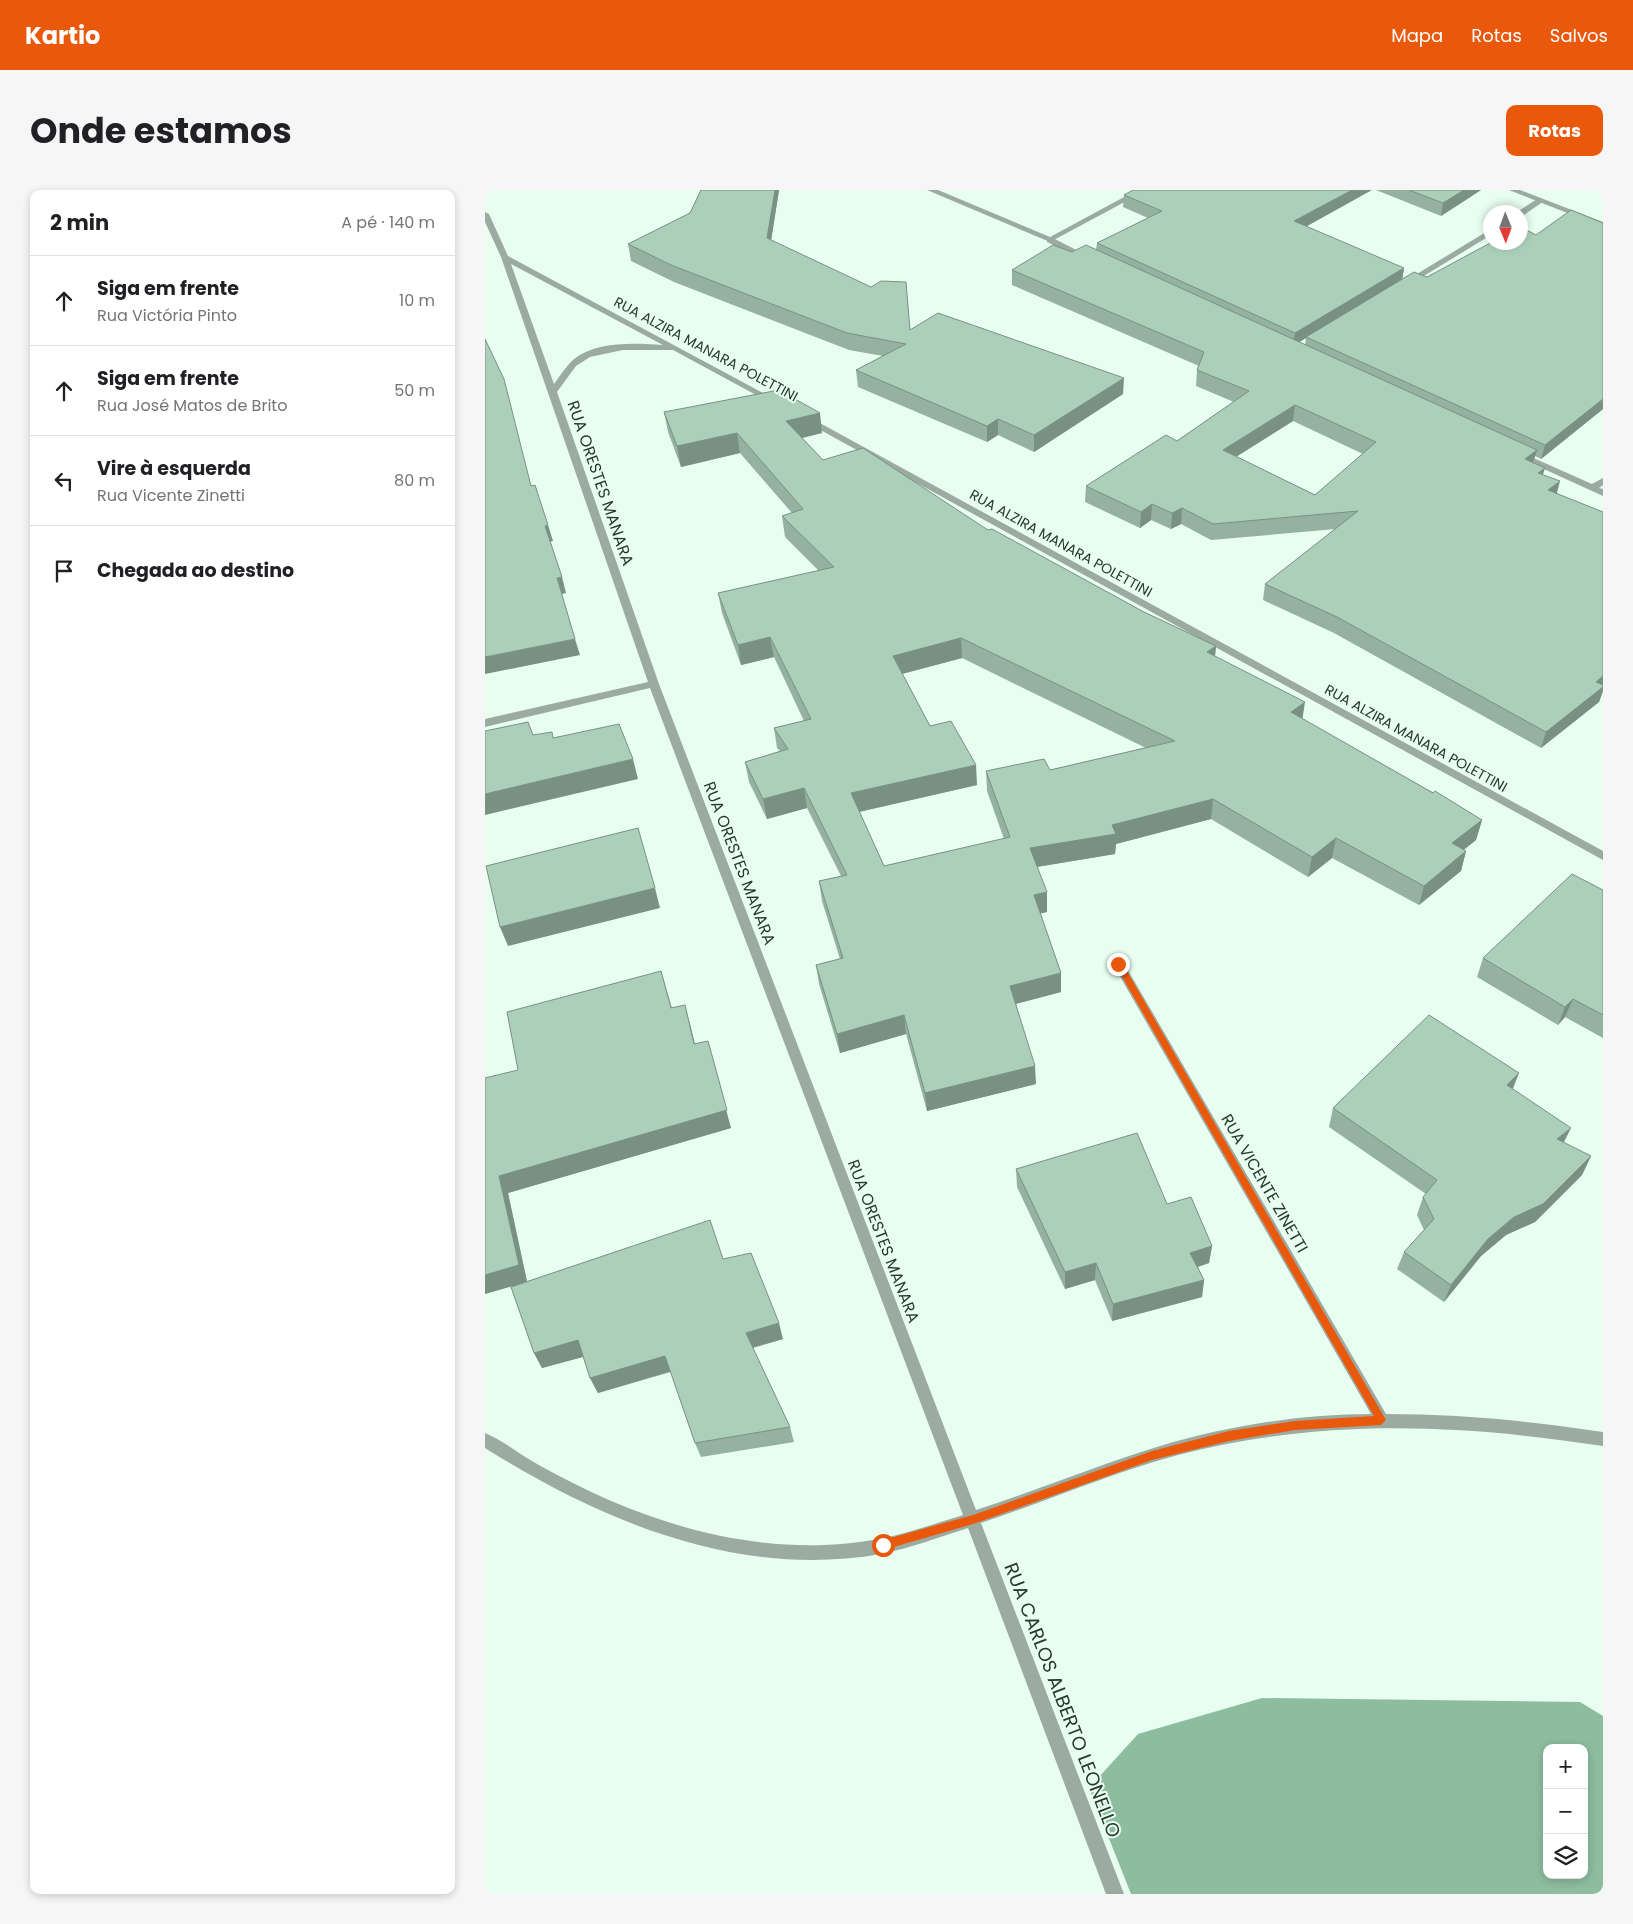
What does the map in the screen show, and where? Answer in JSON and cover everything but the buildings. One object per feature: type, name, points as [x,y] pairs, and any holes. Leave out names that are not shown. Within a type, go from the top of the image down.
[{"type":"street","points":[[931,190],[1095,261]]},
{"type":"street","points":[[1049,240],[1143,190]]},
{"type":"street","points":[[1513,190],[1603,225]]},
{"type":"street","points":[[1528,209],[1540,201]]},
{"type":"street","name":"RUA ORESTES MANARA","points":[[485,214],[505,257],[654,684],[973,1520]]},
{"type":"street","points":[[1400,287],[1483,236]]},
{"type":"street","name":"RUA ALZIRA MANARA POLETTINI","points":[[505,257],[679,348],[783,406]]},
{"type":"street","points":[[553,392],[571,367],[579,360],[596,352],[638,346],[679,348]]},
{"type":"street","name":"RUA ALZIRA MANARA POLETTINI","points":[[801,415],[1603,856]]},
{"type":"street","points":[[1511,451],[1603,493]]},
{"type":"street","points":[[1593,488],[1603,480]]},
{"type":"street","points":[[485,723],[654,684]]},
{"type":"street","name":"RUA VICENTE ZINETTI","points":[[1118,964],[1381,1420]]},
{"type":"street","points":[[485,1440],[599,1505],[664,1530],[744,1548],[798,1553],[839,1552],[883,1545],[973,1520],[1152,1456],[1229,1436],[1295,1426],[1381,1420],[1488,1425],[1568,1433],[1603,1439]]},
{"type":"street","name":"RUA CARLOS ALBERTO LEONELLO","points":[[973,1520],[1115,1894]]},
{"type":"shaded area","points":[[1262,1698],[1580,1702],[1603,1716],[1603,1894],[1131,1894],[1089,1788],[1138,1734]]},
{"type":"route","points":[[883,1545],[973,1520],[1152,1456],[1229,1436],[1295,1426],[1381,1420],[1118,964]]}]
